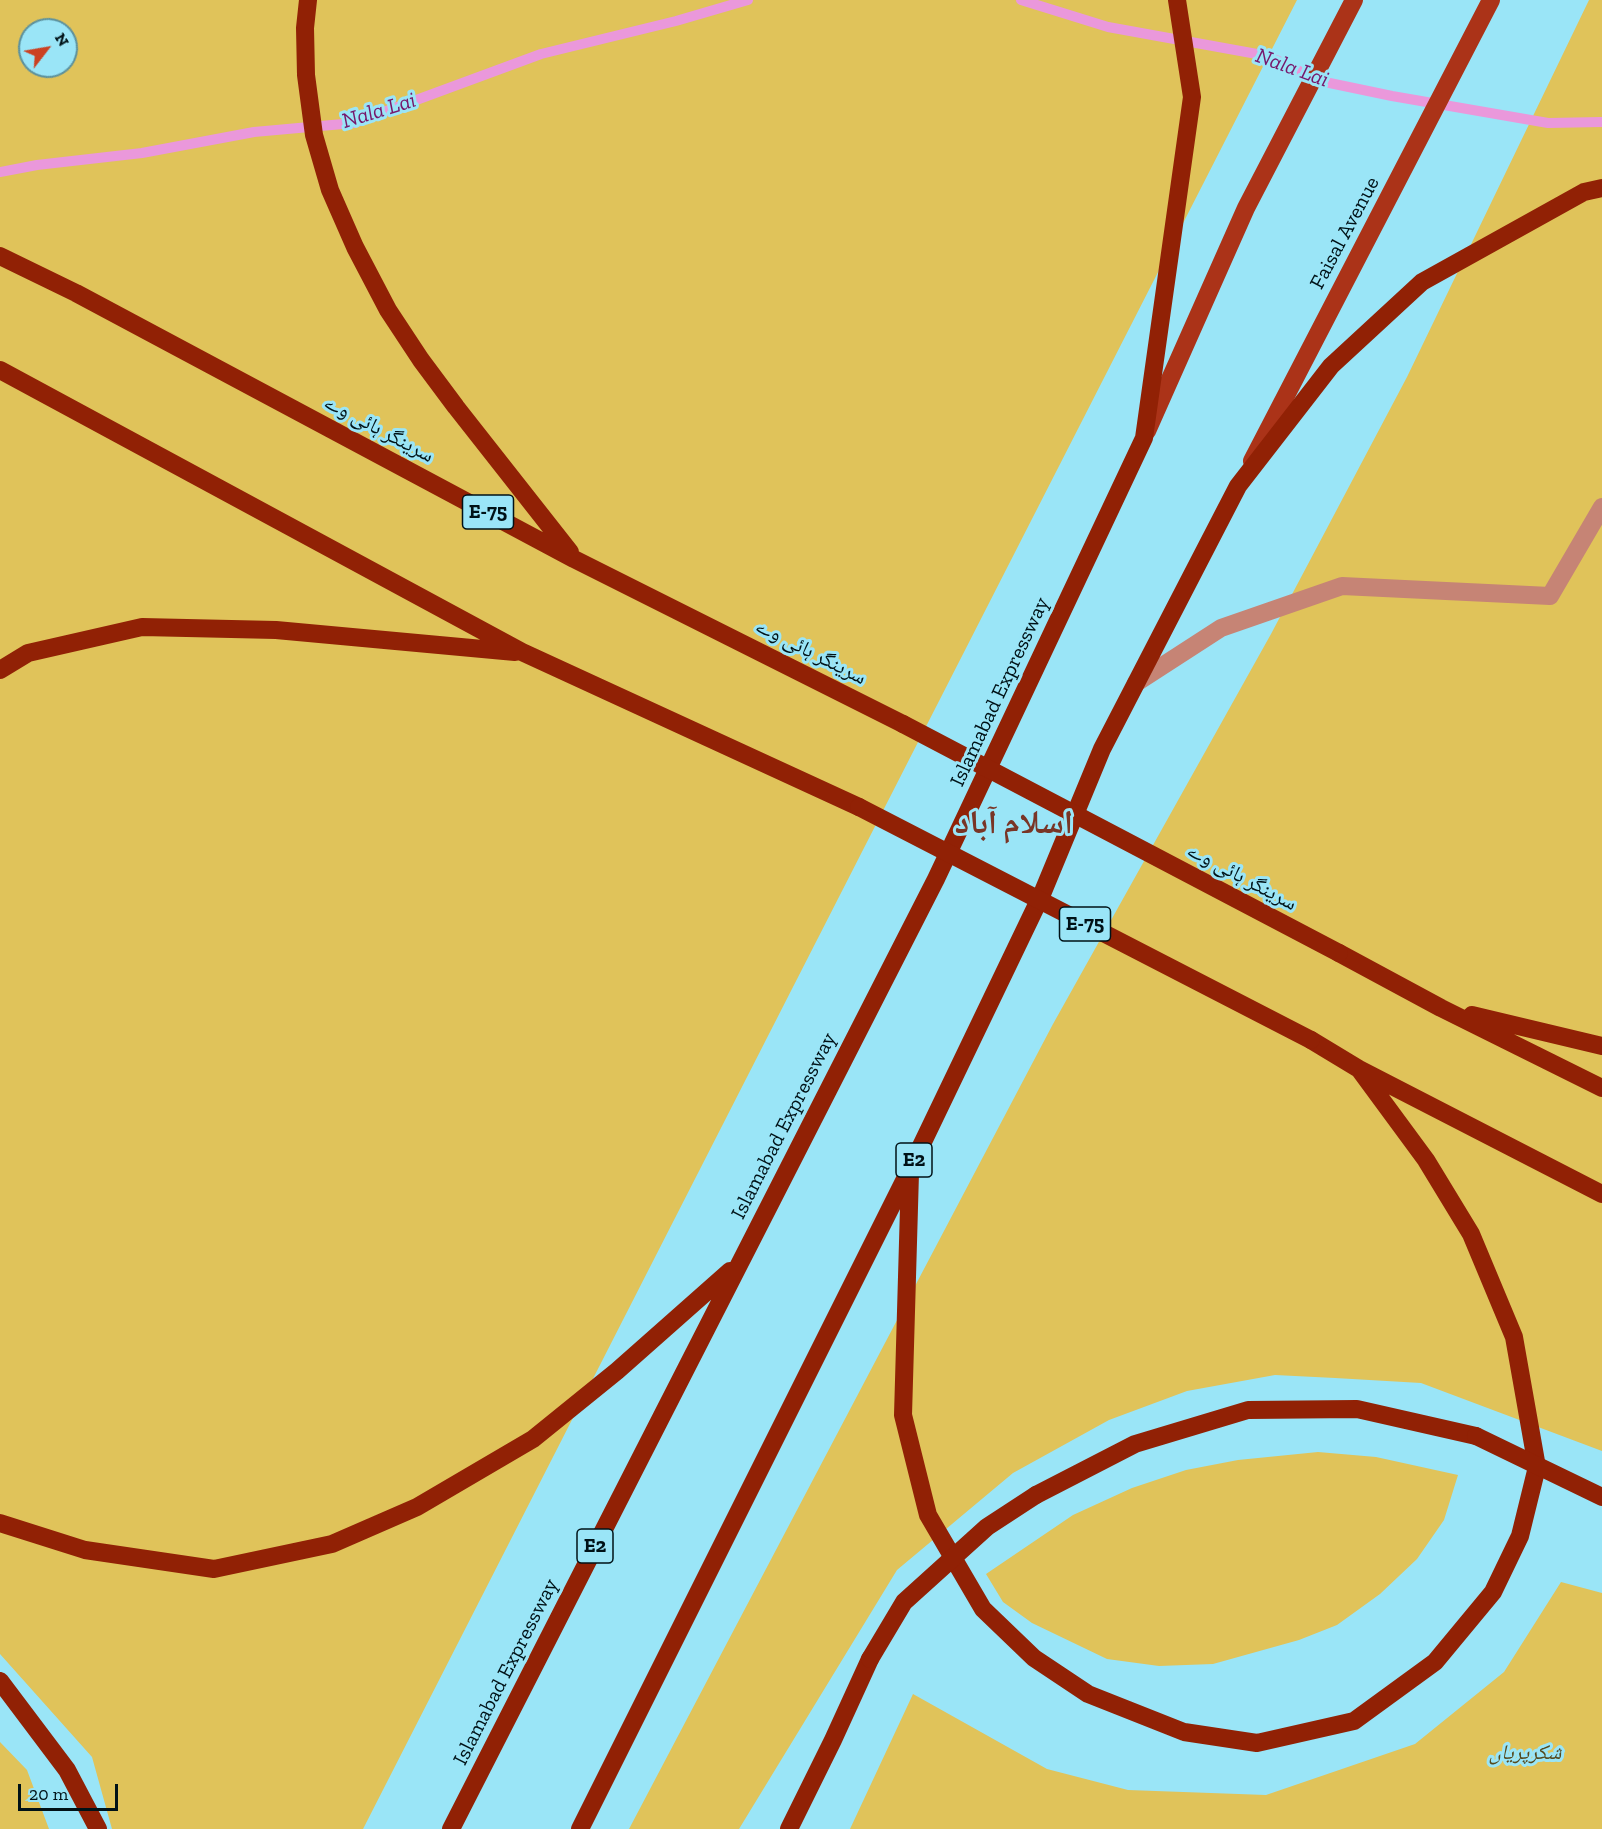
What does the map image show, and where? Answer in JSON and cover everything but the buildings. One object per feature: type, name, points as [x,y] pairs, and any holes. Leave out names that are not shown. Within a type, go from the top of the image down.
[{"type":"highway","points":[[308,0],[305,27],[306,75],[314,135],[330,190],[355,247],[393,318],[456,407],[574,559]]},
{"type":"highway","name":"Islamabad Expressway","points":[[452,1829],[936,879],[1144,438],[1192,97],[1177,0]]},
{"type":"highway","points":[[1238,486],[1331,366],[1422,282],[1584,192],[1602,188]]},
{"type":"highway","name":"سرینگر ہائی وے","points":[[0,255],[574,559],[903,724],[1441,1008],[1602,1088]]},
{"type":"highway","name":"E-75","points":[[0,370],[522,652],[859,807],[1311,1040],[1359,1069],[1602,1194]]},
{"type":"highway","name":"E2","points":[[580,1829],[910,1169],[1042,894],[1102,749],[1238,486]]},
{"type":"highway","points":[[0,670],[28,653],[142,627],[276,630],[522,652]]},
{"type":"highway","points":[[1441,1008],[1602,1046]]},
{"type":"highway","points":[[910,1169],[903,1415],[928,1515],[983,1610],[1034,1658],[1088,1694],[1184,1732],[1257,1743],[1354,1721],[1435,1662],[1493,1592],[1520,1536],[1537,1467],[1514,1337],[1471,1234],[1426,1160],[1359,1069]]},
{"type":"highway","points":[[0,1523],[85,1550],[214,1569],[332,1544],[417,1507],[533,1439],[617,1371],[738,1264]]},
{"type":"highway","points":[[789,1829],[870,1659],[904,1602],[987,1527],[1036,1495],[1135,1444],[1248,1410],[1357,1409],[1476,1436],[1602,1497]]},
{"type":"highway","points":[[0,1681],[67,1770],[98,1829]]},
{"type":"main road","points":[[1144,438],[1246,208],[1354,0]]},
{"type":"main road","name":"Faisal Avenue","points":[[1238,486],[1491,0]]},
{"type":"lane","points":[[1137,683],[1221,628],[1342,586],[1550,596],[1602,507]]},
{"type":"green space","points":[[0,0],[1297,0],[363,1829],[112,1829],[92,1757],[0,1654]]},
{"type":"green space","points":[[1589,0],[1602,0],[1602,1451],[1421,1383],[1275,1375],[1187,1391],[1109,1420],[1013,1473],[897,1570],[739,1829],[629,1829],[1053,1024],[1271,634],[1407,377]]},
{"type":"green space","points":[[1318,1452],[1376,1457],[1458,1475],[1444,1520],[1417,1559],[1380,1594],[1337,1625],[1299,1640],[1213,1664],[1159,1666],[1107,1659],[1032,1623],[1003,1602],[986,1574],[1073,1515],[1132,1488],[1186,1470],[1238,1460]]},
{"type":"green space","name":"شکرپریاں","points":[[1561,1582],[1602,1593],[1602,1829],[850,1829],[913,1694],[1047,1769],[1128,1790],[1266,1795],[1415,1744],[1504,1672]]},
{"type":"green space","points":[[0,1742],[27,1770],[49,1829],[0,1829]]},
{"type":"waterway","name":"Nala Lai","points":[[0,172],[37,165],[142,153],[254,132],[354,123],[541,54],[676,21],[748,0]]},
{"type":"waterway","name":"Nala Lai","points":[[1021,0],[1108,27],[1268,56],[1320,81],[1548,123],[1602,122]]},
{"type":"district","name":"اسلام آباد","points":[[1014,824]]}]
